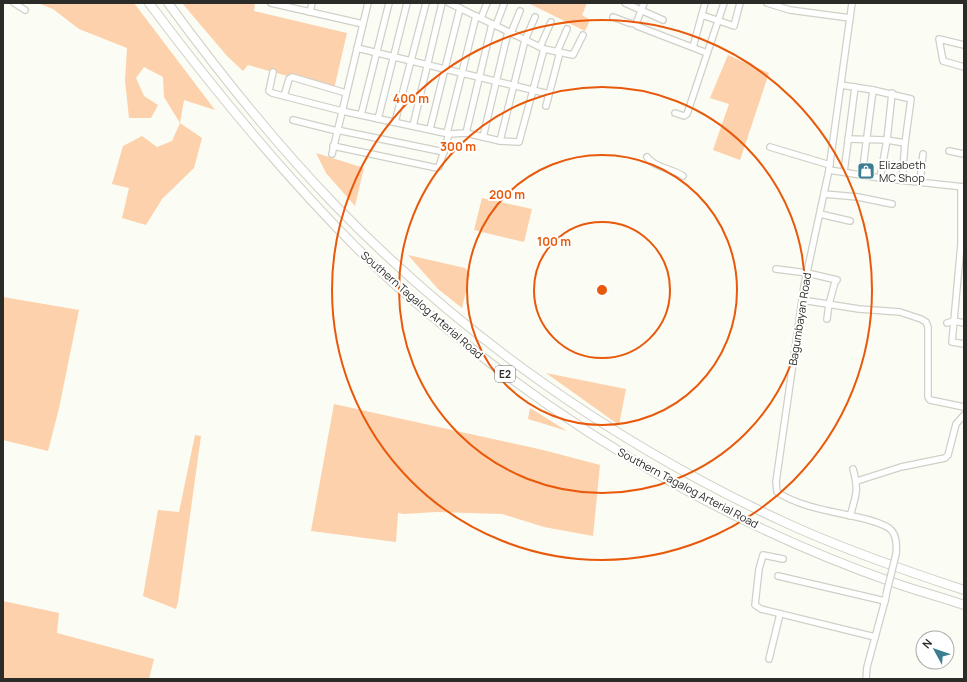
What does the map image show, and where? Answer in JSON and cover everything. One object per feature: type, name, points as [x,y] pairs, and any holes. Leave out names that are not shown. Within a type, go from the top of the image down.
[{"type":"highway","name":"Southern Tagalog Arterial Road","points":[[149,3],[230,107],[326,217],[392,281],[433,317],[499,370],[553,409],[616,450],[723,510],[778,536],[845,564],[895,583],[964,604]]},
{"type":"highway","name":"Southern Tagalog Arterial Road","points":[[168,3],[241,98],[292,159],[336,206],[383,252],[442,306],[510,360],[622,436],[670,465],[733,498],[786,523],[851,550],[903,570],[964,590]]},
{"type":"street","points":[[14,3],[25,10]]},
{"type":"street","points":[[271,3],[289,5],[310,12],[363,24]]},
{"type":"street","points":[[310,12],[312,3]]},
{"type":"street","points":[[332,154],[368,4],[361,3]]},
{"type":"street","points":[[361,115],[389,3]]},
{"type":"street","points":[[378,119],[407,3]]},
{"type":"street","points":[[395,122],[426,3]]},
{"type":"street","points":[[412,126],[442,3]]},
{"type":"street","points":[[449,3],[542,48],[558,52],[573,55],[583,35]]},
{"type":"street","points":[[333,146],[437,168],[440,167],[462,73],[478,17],[487,3]]},
{"type":"street","points":[[625,3],[663,20]]},
{"type":"street","points":[[636,24],[644,3]]},
{"type":"street","points":[[693,47],[705,3]]},
{"type":"street","points":[[675,113],[684,116],[687,114],[724,3]]},
{"type":"street","points":[[702,15],[734,26],[740,3]]},
{"type":"street","points":[[767,3],[790,10],[850,18]]},
{"type":"street","name":"Bagumbayan Road","points":[[852,3],[829,167],[802,300],[776,482],[777,492],[788,499],[814,507],[870,520],[889,528],[895,534],[897,545],[896,554],[867,667],[866,679]]},
{"type":"street","points":[[466,133],[479,77],[494,25],[504,4]]},
{"type":"street","points":[[430,130],[460,8]]},
{"type":"street","points":[[482,137],[509,32],[520,11]]},
{"type":"street","points":[[500,141],[525,40],[535,16]]},
{"type":"street","points":[[613,17],[636,24],[637,26],[707,53]]},
{"type":"street","points":[[273,72],[269,91],[272,93],[342,111],[430,130],[448,133],[466,133],[500,141],[520,142],[542,48],[551,22]]},
{"type":"street","points":[[546,106],[558,52],[567,29]]},
{"type":"street","points":[[964,45],[939,39],[942,61],[964,67]]},
{"type":"street","points":[[357,48],[549,94]]},
{"type":"street","points":[[284,96],[289,79],[292,77],[346,93]]},
{"type":"street","points":[[841,84],[855,88],[892,93],[911,99],[902,180]]},
{"type":"street","points":[[844,172],[855,88]]},
{"type":"street","points":[[862,175],[873,90]]},
{"type":"street","points":[[880,178],[888,140],[892,93]]},
{"type":"street","points":[[293,120],[444,152]]},
{"type":"street","points":[[848,139],[888,140],[905,143]]},
{"type":"street","points":[[770,147],[844,172],[880,178],[962,187],[963,244],[952,342],[964,344]]},
{"type":"street","points":[[949,152],[964,154]]},
{"type":"street","points":[[920,182],[923,154]]},
{"type":"street","points":[[647,157],[650,162],[676,171],[683,176]]},
{"type":"street","points":[[824,194],[858,197],[892,204]]},
{"type":"street","points":[[820,214],[850,221]]},
{"type":"street","points":[[776,269],[807,273],[837,280],[835,282],[829,304],[827,319]]},
{"type":"street","points":[[802,300],[870,310],[900,312],[926,322],[928,327],[928,397],[930,400],[935,402],[964,407]]},
{"type":"street","points":[[947,323],[954,321],[964,323]]},
{"type":"street","points":[[857,481],[901,467],[945,458],[948,455],[956,424],[964,415]]},
{"type":"street","points":[[850,516],[857,491],[857,481],[853,469]]},
{"type":"street","points":[[783,559],[763,555],[755,605],[761,609],[875,637]]},
{"type":"street","points":[[778,576],[885,598]]},
{"type":"street","points":[[769,658],[780,614]]},
{"type":"shaded area","points":[[38,3],[134,3],[215,110],[184,100],[180,123],[164,97],[163,77],[144,67],[136,78],[144,96],[158,105],[151,118],[129,118],[125,80],[127,48],[79,29],[53,9]]},
{"type":"shaded area","points":[[182,3],[255,3],[254,11],[347,33],[334,89],[248,65],[243,71],[227,56]]},
{"type":"shaded area","points":[[528,3],[587,3],[582,15],[590,20],[585,31]]},
{"type":"shaded area","points":[[728,55],[769,73],[740,160],[713,150],[729,104],[710,98]]},
{"type":"shaded area","points":[[180,123],[202,138],[194,168],[162,199],[146,225],[122,218],[129,188],[112,184],[123,146],[142,136],[157,147],[172,141]]},
{"type":"shaded area","points":[[316,153],[364,168],[355,206],[326,173]]},
{"type":"shaded area","points":[[482,198],[532,209],[524,242],[474,230]]},
{"type":"shaded area","points":[[408,255],[465,268],[470,274],[462,308],[438,289]]},
{"type":"shaded area","points":[[3,297],[79,310],[59,408],[48,451],[3,440]]},
{"type":"shaded area","points":[[546,373],[626,389],[619,425]]},
{"type":"shaded area","points":[[334,404],[543,450],[600,465],[593,536],[544,527],[502,514],[437,512],[398,513],[396,542],[311,531]]},
{"type":"shaded area","points":[[530,408],[567,431],[528,419]]},
{"type":"shaded area","points":[[195,435],[201,436],[176,609],[143,596],[158,510],[179,512]]},
{"type":"shaded area","points":[[3,601],[59,613],[57,633],[154,659],[149,679],[3,679]]},
{"type":"place","name":"Elizabeth MC Shop","points":[[866,171]]}]
